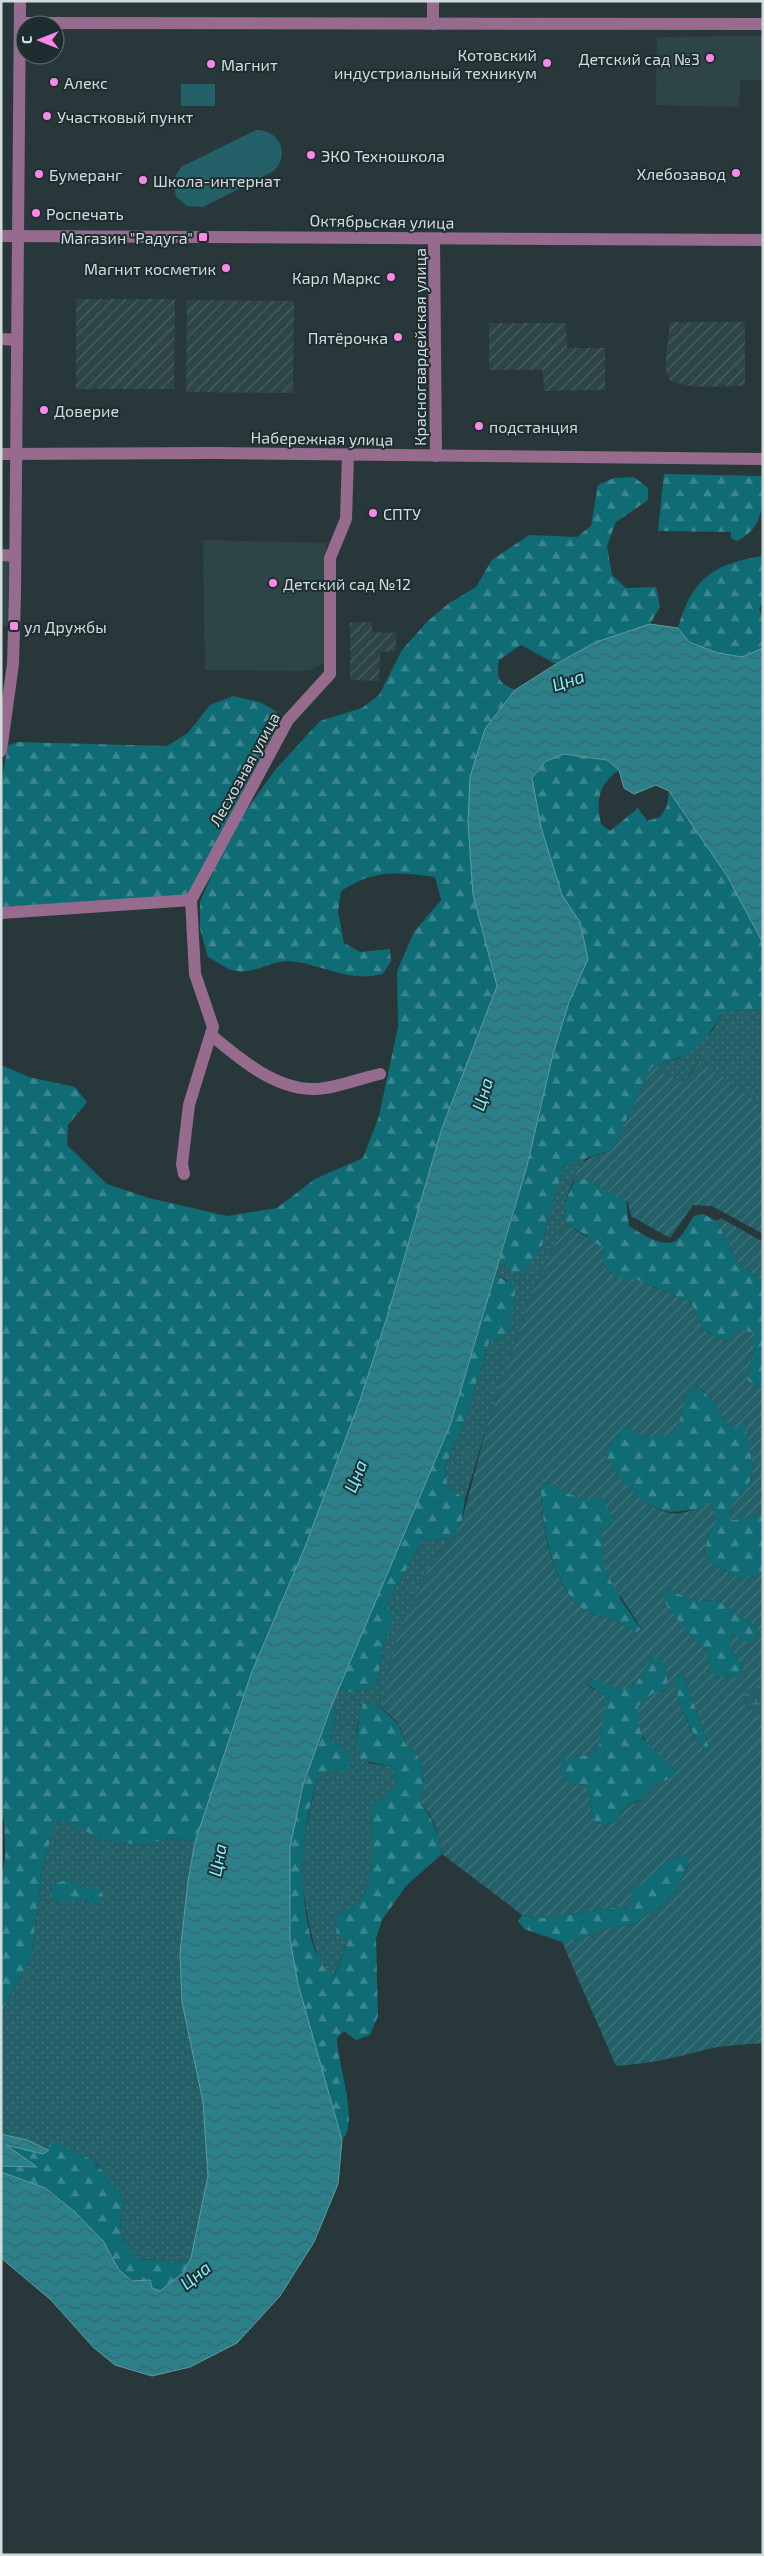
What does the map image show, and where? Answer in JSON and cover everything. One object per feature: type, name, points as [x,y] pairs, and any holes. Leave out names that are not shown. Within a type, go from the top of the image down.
[{"type":"street","points":[[20,1],[20,15]]},
{"type":"street","points":[[433,1],[433,24]]},
{"type":"street","points":[[65,23],[763,24]]},
{"type":"street","points":[[1,751],[13,664],[6,557],[15,454],[19,65]]},
{"type":"street","name":"Октябрьская улица","points":[[1,236],[763,240]]},
{"type":"street","name":"Красногвардейская улица","points":[[434,239],[436,456]]},
{"type":"street","points":[[1,339],[17,340]]},
{"type":"street","name":"Набережная улица","points":[[1,454],[348,454],[763,459]]},
{"type":"street","name":"Лесхозная улица","points":[[191,900],[288,720],[330,674],[330,558],[346,519],[348,454]]},
{"type":"street","points":[[1,913],[191,900],[196,974],[213,1027],[189,1106],[182,1164],[184,1174]]},
{"type":"street","points":[[211,1035],[238,1058],[291,1086],[313,1089],[380,1074]]},
{"type":"shaded area","name":"Детский сад №3","points":[[763,36],[763,80],[740,80],[739,107],[656,105],[657,37]]},
{"type":"shaded area","points":[[76,299],[175,299],[174,389],[76,389]]},
{"type":"shaded area","points":[[187,300],[294,301],[293,393],[186,392]]},
{"type":"shaded area","points":[[670,322],[745,322],[745,386],[694,387],[670,381],[665,368]]},
{"type":"shaded area","points":[[489,323],[566,323],[567,348],[605,348],[605,390],[544,391],[543,370],[489,370]]},
{"type":"shaded area","points":[[203,540],[326,543],[326,662],[308,671],[205,670]]},
{"type":"shaded area","points":[[1,555],[15,556],[14,626],[1,626]]},
{"type":"shaded area","points":[[372,622],[372,632],[396,633],[396,651],[380,652],[379,681],[350,680],[350,623]]},
{"type":"green space","points":[[181,84],[215,84],[215,106],[181,106]]},
{"type":"green space","points":[[256,130],[271,134],[280,144],[281,157],[274,171],[203,207],[187,206],[176,197],[173,180],[181,167]]},
{"type":"green space","points":[[664,474],[763,476],[762,506],[757,522],[746,536],[737,541],[731,538],[731,532],[658,531]]},
{"type":"green space","points":[[634,477],[648,488],[648,500],[616,522],[607,546],[612,575],[626,588],[656,587],[660,607],[650,624],[596,642],[556,664],[521,645],[499,660],[498,676],[505,685],[515,690],[485,729],[470,777],[468,822],[473,895],[497,986],[442,1128],[387,1317],[360,1400],[305,1547],[251,1674],[195,1842],[174,1838],[142,1845],[106,1841],[57,1818],[43,1864],[31,1957],[1,2012],[1,1874],[5,1848],[4,1819],[1,1819],[1,1065],[29,1077],[75,1087],[87,1102],[68,1125],[67,1145],[107,1184],[149,1198],[227,1216],[277,1208],[315,1179],[363,1158],[379,1116],[398,1027],[397,971],[414,932],[441,900],[435,877],[397,873],[386,874],[364,879],[341,891],[338,912],[344,943],[360,952],[390,949],[391,961],[383,974],[370,976],[346,975],[289,961],[250,971],[229,969],[208,957],[200,929],[200,902],[216,865],[242,816],[275,770],[320,721],[362,708],[379,695],[402,650],[428,621],[448,604],[476,587],[492,560],[529,535],[577,537],[591,526],[598,485],[614,478]]},
{"type":"green space","points":[[763,556],[763,600],[759,610],[763,616],[763,648],[742,657],[718,653],[689,642],[678,628],[690,597],[698,586],[717,569],[745,559]]},
{"type":"green space","points":[[233,696],[262,703],[277,712],[278,725],[187,896],[1,907],[1,784],[8,745],[19,742],[167,746],[188,733],[210,705]]},
{"type":"green space","points":[[564,754],[606,760],[619,770],[603,787],[599,800],[601,824],[610,831],[638,808],[647,821],[660,817],[667,806],[669,791],[727,876],[763,943],[763,1010],[723,1011],[709,1034],[695,1048],[687,1054],[652,1067],[612,1150],[565,1165],[549,1213],[542,1246],[524,1273],[510,1271],[500,1259],[527,1166],[553,1054],[569,1002],[588,959],[580,922],[562,895],[541,827],[532,779],[546,761]]},
{"type":"green space","points":[[763,1010],[763,1107],[699,1061],[684,1082],[652,1067],[678,1059],[712,1031],[723,1011]]},
{"type":"green space","points":[[700,1061],[763,1107],[763,1234],[712,1206],[693,1205],[670,1238],[631,1216],[628,1202],[584,1179],[573,1184],[578,1169],[586,1160],[612,1150],[652,1067],[684,1082]]},
{"type":"green space","points":[[586,1158],[576,1172],[565,1203],[565,1223],[530,1298],[487,1426],[465,1499],[448,1486],[444,1470],[466,1416],[489,1342],[505,1336],[507,1280],[495,1274],[500,1259],[510,1271],[542,1246],[549,1213],[565,1164]]},
{"type":"green space","points":[[584,1179],[626,1200],[629,1226],[654,1240],[668,1243],[675,1241],[682,1235],[694,1216],[703,1214],[717,1221],[738,1263],[763,1282],[763,1387],[755,1386],[747,1380],[754,1349],[715,1337],[700,1326],[691,1302],[632,1278],[616,1278],[602,1263],[587,1236],[565,1223],[565,1203],[573,1184]]},
{"type":"green space","points":[[721,1218],[763,1242],[763,1282],[738,1263],[717,1221]]},
{"type":"green space","points":[[565,1223],[605,1249],[602,1263],[616,1278],[632,1278],[691,1302],[697,1318],[707,1332],[728,1341],[738,1329],[754,1333],[754,1349],[747,1380],[755,1386],[763,1387],[763,1514],[733,1520],[727,1511],[749,1485],[753,1466],[744,1421],[734,1429],[723,1420],[715,1403],[699,1387],[686,1396],[678,1426],[671,1436],[642,1437],[624,1426],[604,1453],[617,1474],[626,1484],[646,1503],[658,1509],[670,1513],[682,1513],[711,1502],[717,1520],[708,1540],[706,1550],[707,1561],[743,1580],[759,1575],[763,1571],[763,1683],[744,1692],[745,1705],[763,1717],[763,2043],[711,2048],[661,2060],[616,2066],[562,1942],[589,1936],[603,1929],[634,1924],[663,1904],[678,1887],[689,1864],[684,1854],[669,1860],[631,1893],[631,1908],[620,1907],[542,1918],[522,1915],[442,1854],[436,1828],[429,1813],[421,1804],[423,1770],[421,1763],[418,1756],[405,1743],[397,1723],[382,1709],[397,1635],[436,1555],[453,1538],[462,1520],[487,1426],[530,1298]],"holes":[[[541,1483],[553,1484],[564,1492],[588,1501],[601,1497],[615,1520],[601,1530],[605,1572],[641,1628],[637,1633],[607,1618],[587,1612],[563,1586],[545,1534]],[[668,1590],[699,1601],[716,1600],[751,1623],[758,1631],[752,1641],[741,1641],[732,1631],[729,1637],[731,1649],[743,1667],[740,1676],[719,1677],[711,1672],[708,1651],[691,1637],[663,1600]],[[651,1659],[661,1659],[667,1671],[667,1689],[652,1694],[638,1706],[638,1717],[639,1727],[646,1742],[674,1768],[675,1776],[655,1785],[636,1802],[622,1810],[619,1820],[606,1825],[595,1823],[589,1794],[585,1785],[573,1784],[561,1776],[561,1762],[574,1756],[592,1755],[599,1746],[607,1696],[588,1686],[590,1679],[613,1687],[627,1689],[632,1687],[644,1672]],[[683,1674],[710,1750],[702,1748],[688,1723],[677,1693],[675,1676]]]},
{"type":"green space","points":[[495,1274],[516,1287],[512,1316],[505,1336],[489,1342],[466,1416],[444,1470],[448,1486],[465,1499],[462,1520],[453,1538],[423,1540],[389,1600],[388,1607],[394,1616],[383,1648],[376,1687],[349,1692],[339,1686],[451,1423]]},
{"type":"green space","points":[[699,1387],[715,1403],[723,1420],[734,1429],[744,1420],[753,1466],[749,1485],[727,1511],[733,1520],[763,1514],[763,1571],[759,1575],[743,1580],[707,1561],[706,1550],[708,1540],[717,1520],[696,1510],[671,1512],[661,1510],[643,1501],[621,1479],[604,1453],[624,1426],[642,1437],[678,1426],[686,1396]]},
{"type":"green space","points":[[541,1483],[553,1484],[564,1492],[601,1496],[615,1520],[620,1599],[641,1629],[636,1633],[616,1622],[584,1610],[563,1586],[550,1552],[546,1534],[541,1499]]},
{"type":"green space","points":[[453,1538],[436,1555],[398,1635],[382,1709],[371,1702],[364,1704],[358,1722],[358,1740],[369,1763],[391,1766],[399,1785],[371,1805],[372,1860],[370,1874],[367,1887],[361,1898],[351,1908],[338,1913],[348,1941],[333,1978],[325,1971],[318,1959],[309,1925],[303,1890],[303,1842],[318,1773],[344,1748],[330,1742],[337,1711],[331,1707],[339,1686],[349,1692],[376,1687],[383,1648],[392,1621],[388,1607],[389,1600],[423,1540]]},
{"type":"green space","points":[[668,1590],[699,1601],[716,1600],[751,1623],[758,1631],[753,1641],[741,1641],[731,1649],[743,1667],[740,1676],[719,1677],[711,1672],[708,1651],[691,1637],[669,1611],[663,1599]]},
{"type":"green space","points":[[651,1659],[661,1659],[667,1671],[667,1689],[652,1694],[642,1738],[675,1768],[675,1776],[622,1810],[619,1820],[606,1825],[595,1823],[589,1794],[585,1785],[573,1784],[561,1776],[561,1762],[574,1756],[592,1755],[607,1696],[588,1685],[590,1679],[632,1687]]},
{"type":"green space","points":[[683,1674],[710,1750],[702,1748],[688,1723],[680,1703],[675,1676]]},
{"type":"green space","points":[[763,1683],[763,1717],[745,1705],[744,1692]]},
{"type":"green space","points":[[371,1702],[397,1724],[405,1743],[418,1756],[423,1770],[421,1804],[435,1828],[442,1854],[406,1886],[382,1920],[376,1939],[378,2016],[370,2035],[356,2040],[344,2031],[337,2038],[349,2120],[347,2131],[342,2140],[298,1984],[290,1939],[290,1847],[303,1785],[331,1707],[337,1711],[330,1741],[344,1748],[351,1759],[345,1772],[318,1773],[305,1833],[303,1874],[306,1915],[310,1935],[316,1953],[324,1967],[334,1977],[348,1941],[336,1933],[338,1913],[351,1908],[361,1898],[367,1887],[370,1874],[372,1860],[371,1805],[399,1785],[391,1766],[360,1760],[357,1738],[359,1718],[363,1704]]},
{"type":"green space","points":[[57,1817],[106,1841],[142,1845],[174,1838],[195,1842],[188,1881],[180,1953],[182,2002],[203,2102],[208,2176],[192,2258],[174,2264],[158,2259],[139,2260],[133,2254],[121,2234],[120,2226],[125,2202],[97,2164],[54,2144],[46,2147],[1,2134],[1,2012],[31,1957],[43,1864]]},
{"type":"green space","points":[[684,1854],[689,1863],[678,1887],[663,1904],[634,1924],[603,1929],[589,1936],[562,1942],[524,1929],[518,1921],[522,1915],[542,1918],[620,1907],[631,1908],[630,1893],[669,1860]]},
{"type":"green space","points":[[67,1880],[87,1888],[95,1887],[103,1895],[100,1902],[93,1903],[82,1898],[74,1903],[70,1900],[62,1902],[50,1897],[53,1884]]},
{"type":"green space","points":[[54,2143],[89,2159],[110,2180],[125,2202],[120,2226],[124,2241],[133,2254],[139,2260],[158,2259],[174,2264],[192,2258],[183,2273],[160,2291],[127,2278],[119,2270],[103,2241],[74,2211],[45,2188],[1,2172],[1,2166],[36,2167],[4,2145],[49,2150],[46,2147]]},
{"type":"water","name":"Цна","points":[[650,624],[678,628],[689,642],[718,653],[742,657],[763,648],[763,943],[727,876],[669,791],[656,785],[634,794],[624,788],[619,770],[607,760],[564,754],[546,761],[532,778],[541,827],[562,895],[580,922],[588,959],[569,1002],[553,1054],[527,1166],[451,1423],[331,1707],[303,1785],[290,1847],[290,1939],[298,1984],[342,2140],[338,2184],[314,2242],[280,2296],[237,2343],[190,2367],[152,2376],[115,2365],[93,2347],[51,2300],[1,2258],[1,2172],[45,2188],[74,2211],[103,2241],[119,2270],[132,2281],[150,2280],[152,2288],[160,2291],[183,2273],[191,2258],[208,2176],[203,2102],[182,2002],[180,1953],[188,1881],[195,1842],[251,1674],[305,1547],[360,1400],[387,1317],[442,1128],[497,986],[473,895],[468,822],[470,777],[485,729],[515,690],[596,642]]},
{"type":"water","points":[[1,2134],[27,2140],[49,2150],[43,2154],[6,2145],[37,2167],[1,2166]]},
{"type":"place","name":"Детский сад №3","points":[[710,58]]},
{"type":"place","name":"Котовский индустриальный техникум","points":[[547,63]]},
{"type":"place","name":"Магнит","points":[[211,64]]},
{"type":"place","name":"Алекс","points":[[54,82]]},
{"type":"place","name":"Участковый пункт","points":[[47,116]]},
{"type":"place","name":"ЭКО Техношкола","points":[[311,155]]},
{"type":"place","name":"Хлебозавод","points":[[736,173]]},
{"type":"place","name":"Бумеранг","points":[[39,174]]},
{"type":"place","name":"Школа-интернат","points":[[143,180]]},
{"type":"place","name":"Роспечать","points":[[36,213]]},
{"type":"place","name":"Магазин \"Радуга\"","points":[[203,237]]},
{"type":"place","name":"Магнит косметик","points":[[226,268]]},
{"type":"place","name":"Карл Маркс","points":[[391,277]]},
{"type":"place","name":"Пятёрочка","points":[[398,337]]},
{"type":"place","name":"Доверие","points":[[44,410]]},
{"type":"place","name":"подстанция","points":[[479,426]]},
{"type":"place","name":"СПТУ","points":[[373,513]]},
{"type":"place","name":"Детский сад №12","points":[[273,583]]},
{"type":"place","name":"ул Дружбы","points":[[14,626]]}]
